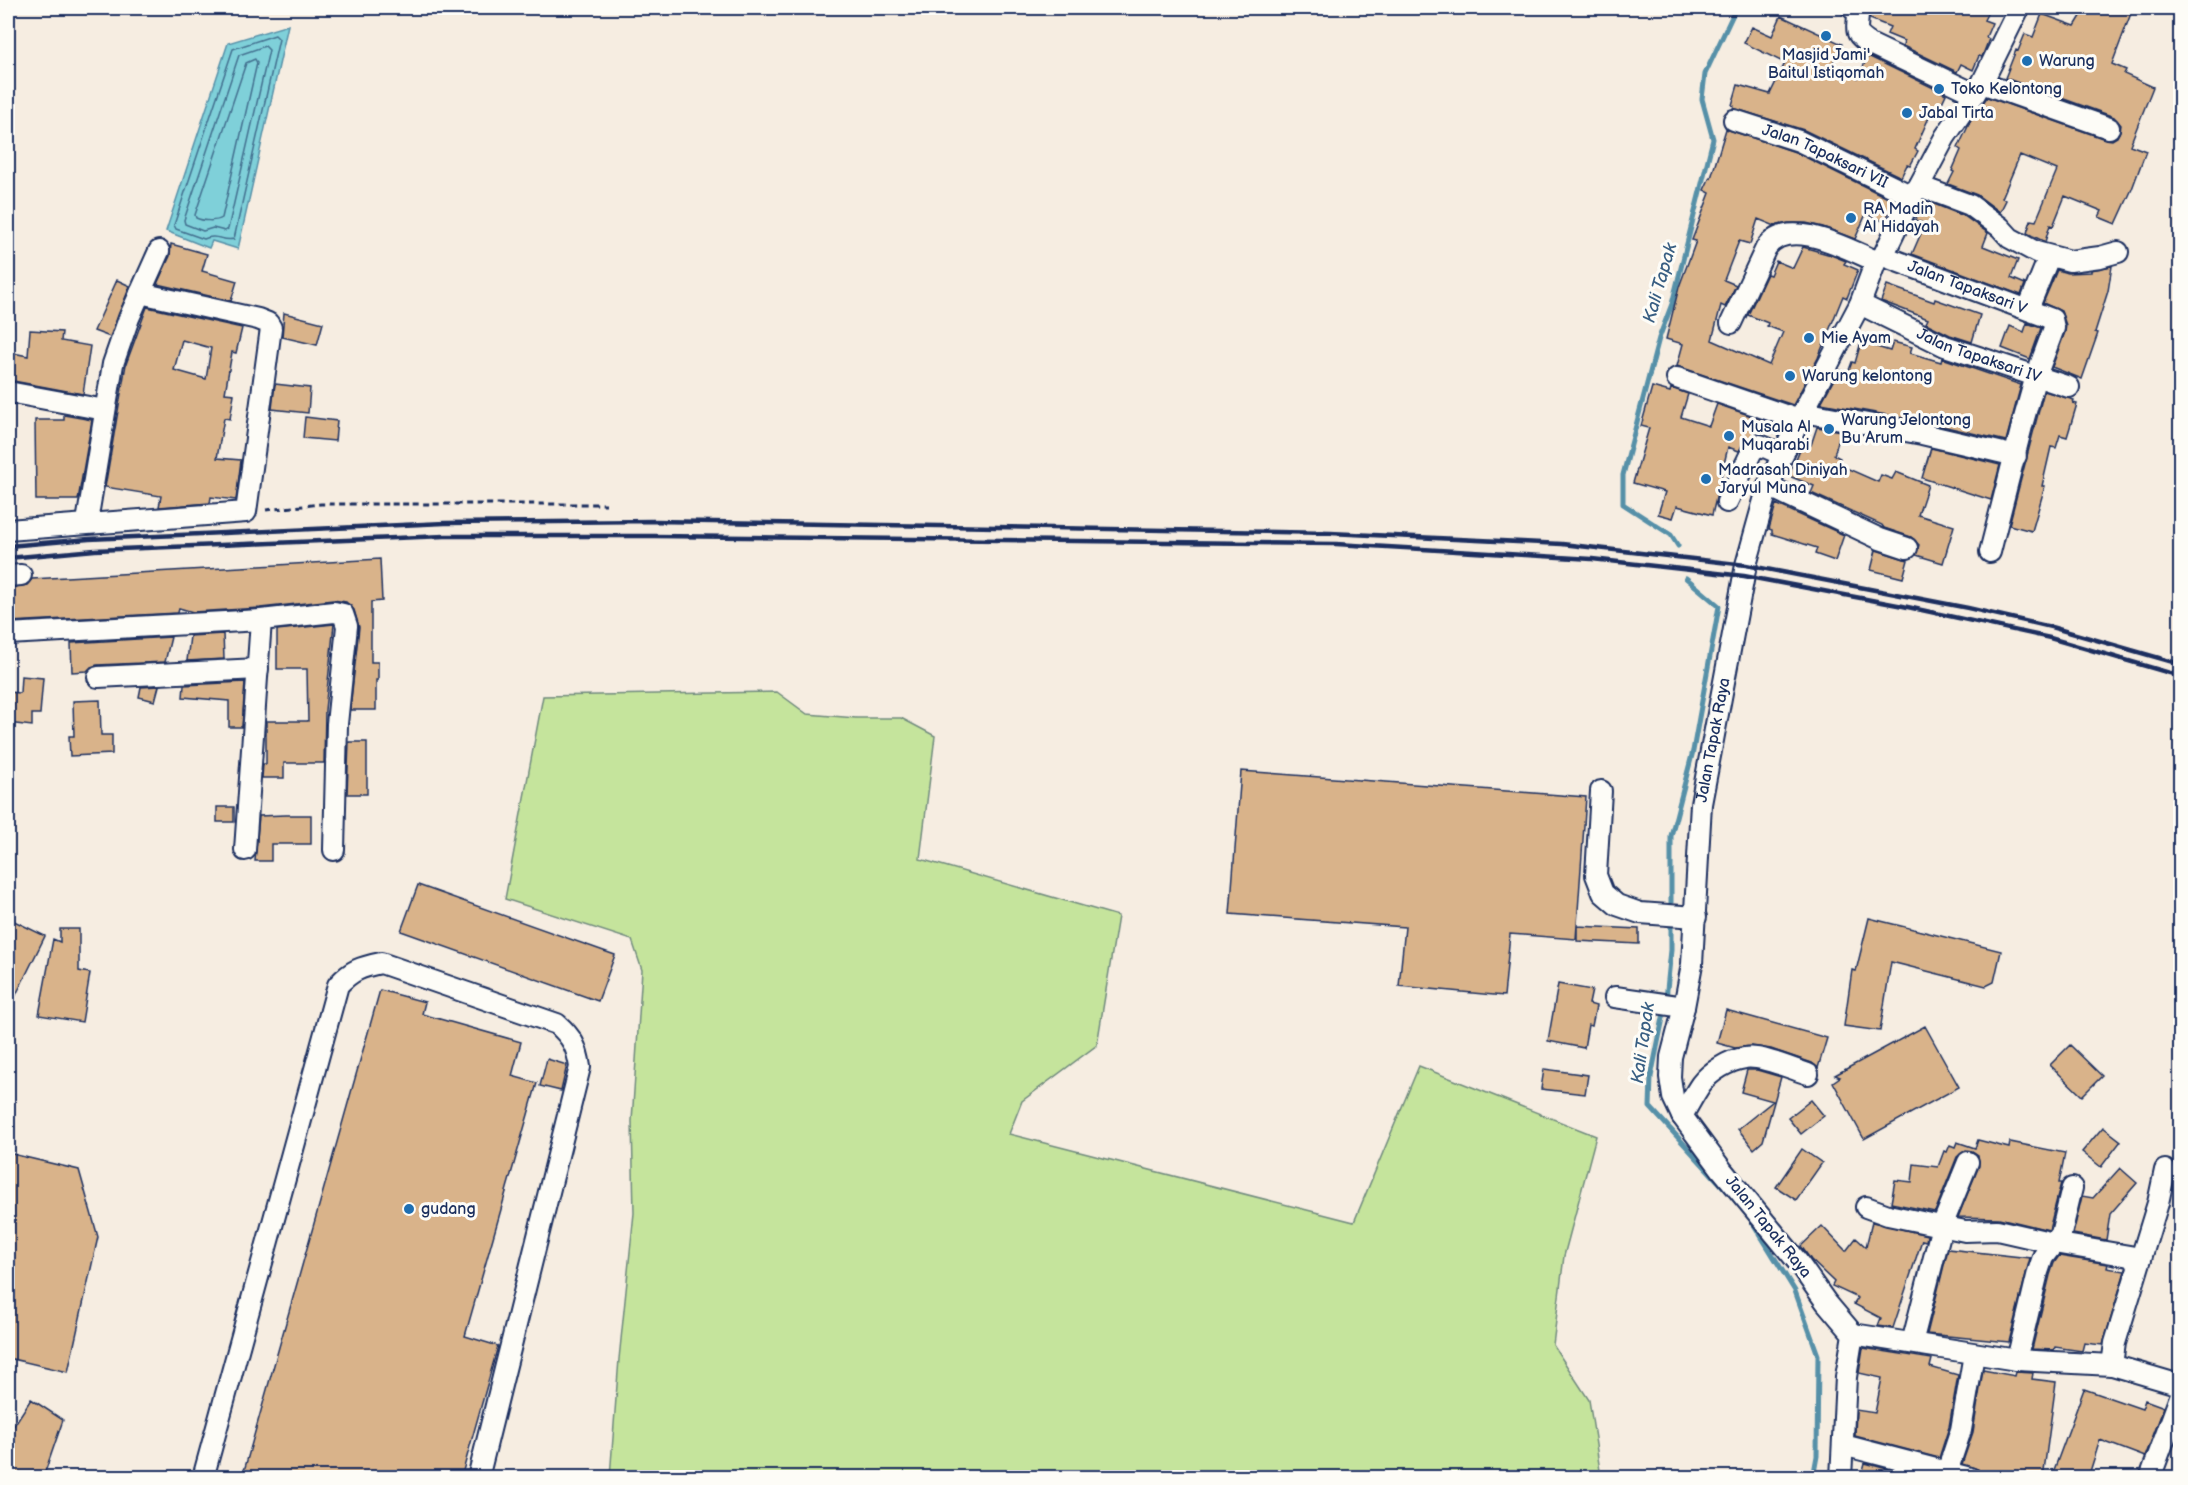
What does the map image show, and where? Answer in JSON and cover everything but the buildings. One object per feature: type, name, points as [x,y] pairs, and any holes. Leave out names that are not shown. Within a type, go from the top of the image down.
[{"type":"street","points":[[1852,8],[1858,12],[1856,28],[1859,37],[1870,44],[1978,89],[2109,128]]},
{"type":"street","name":"Jalan Tapak Raya","points":[[1853,1334],[1826,1302],[1797,1261],[1722,1170],[1682,1116],[1673,1097],[1670,1077],[1671,1057],[1680,1006],[1692,964],[1691,917],[1701,804],[1746,565],[1768,486],[1801,416],[1860,304],[1880,258],[1945,136],[1978,89],[2019,8]]},
{"type":"street","name":"Jalan Tapaksari VII","points":[[1734,120],[1799,141],[1916,191],[1970,205],[2000,227],[2010,238],[2036,252],[2070,261],[2100,258],[2118,252]]},
{"type":"street","name":"Jalan Tapaksari V","points":[[1731,323],[1771,241],[1789,235],[1809,235],[2052,319],[2054,328],[2036,376]]},
{"type":"street","points":[[87,522],[113,364],[159,251]]},
{"type":"street","points":[[2028,309],[2049,256]]},
{"type":"street","points":[[8,530],[87,522],[246,512],[271,328],[268,323],[258,319],[140,293]]},
{"type":"street","name":"Jalan Tapaksari IV","points":[[1860,304],[1945,346],[2069,387]]},
{"type":"street","points":[[1990,552],[2036,376]]},
{"type":"street","points":[[1677,378],[1801,416],[1923,434],[2016,456]]},
{"type":"street","points":[[8,392],[105,410]]},
{"type":"street","points":[[1726,502],[1752,451],[1760,445],[1783,455]]},
{"type":"street","points":[[1768,486],[1880,539],[1907,548]]},
{"type":"street","points":[[8,634],[261,620],[334,612],[342,614],[346,620],[337,724],[334,850]]},
{"type":"street","points":[[245,850],[261,620]]},
{"type":"street","points":[[98,677],[258,669]]},
{"type":"street","points":[[1601,791],[1596,875],[1604,893],[1617,905],[1640,913],[1691,917]]},
{"type":"street","points":[[203,1478],[339,985],[350,972],[381,963],[557,1024],[570,1034],[577,1048],[580,1066],[478,1478]]},
{"type":"street","points":[[1615,997],[1680,1006]]},
{"type":"street","points":[[1682,1116],[1702,1083],[1723,1066],[1745,1057],[1808,1074]]},
{"type":"street","points":[[1912,1343],[1942,1226],[1968,1161]]},
{"type":"street","points":[[2112,1365],[2115,1343],[2158,1203],[2165,1170]]},
{"type":"street","points":[[2017,1360],[2038,1272],[2043,1257],[2061,1234],[2072,1188]]},
{"type":"street","points":[[1866,1207],[1888,1215],[1942,1226],[1965,1230],[1997,1230],[2054,1243],[2141,1258]]},
{"type":"street","points":[[1841,1478],[1846,1377],[1853,1334],[2017,1360],[2112,1365],[2181,1385]]},
{"type":"street","points":[[1947,1472],[1961,1430],[1974,1354]]},
{"type":"street","points":[[2150,1478],[2181,1396]]},
{"type":"street","points":[[1843,1445],[1970,1478]]},
{"type":"path","points":[[246,512],[321,504],[606,504]]},
{"type":"green space","points":[[777,692],[807,714],[856,718],[901,718],[935,736],[920,859],[1118,916],[1097,1045],[1022,1101],[1009,1134],[1354,1222],[1419,1066],[1596,1136],[1564,1256],[1553,1345],[1589,1400],[1601,1477],[610,1477],[634,1213],[632,1121],[642,970],[632,940],[505,899],[543,696]]},
{"type":"water","points":[[288,25],[238,249],[212,241],[209,248],[166,231],[228,43]]},
{"type":"waterway","name":"Kali Tapak","points":[[1678,546],[1671,535],[1623,504],[1623,475],[1659,338],[1672,304],[1713,139],[1702,99],[1705,74],[1736,8]]},
{"type":"waterway","name":"Kali Tapak","points":[[1666,999],[1671,950],[1671,836],[1693,751],[1719,606],[1686,578]]},
{"type":"waterway","name":"Kali Tapak","points":[[1665,1008],[1651,1077],[1650,1107],[1728,1192]]},
{"type":"waterway","name":"Kali Tapak","points":[[1751,1220],[1795,1291],[1818,1355],[1817,1456],[1813,1478]]},
{"type":"railway","points":[[8,546],[89,539],[445,523],[655,521],[1330,533],[1562,544],[1746,565],[1968,608],[2051,627],[2180,664]]},
{"type":"railway","points":[[8,558],[95,550],[445,536],[654,536],[1336,544],[1592,559],[1744,576],[1903,606],[2050,638],[2180,676]]},
{"type":"place","name":"Masjid Jami' Baitul Istiqomah","points":[[1826,36]]},
{"type":"place","name":"Warung","points":[[2027,61]]},
{"type":"place","name":"Toko Kelontong","points":[[1939,89]]},
{"type":"place","name":"Jabal Tirta","points":[[1907,113]]},
{"type":"place","name":"RA Madin Al Hidayah","points":[[1851,218]]},
{"type":"place","name":"Mie Ayam","points":[[1809,338]]},
{"type":"place","name":"Warung kelontong","points":[[1790,376]]},
{"type":"place","name":"Warung Jelontong Bu Arum","points":[[1829,429]]},
{"type":"place","name":"Musala Al Muqarabi","points":[[1729,436]]},
{"type":"place","name":"Madrasah Diniyah Jaryul Muna","points":[[1706,479]]},
{"type":"place","name":"gudang","points":[[409,1209]]}]
